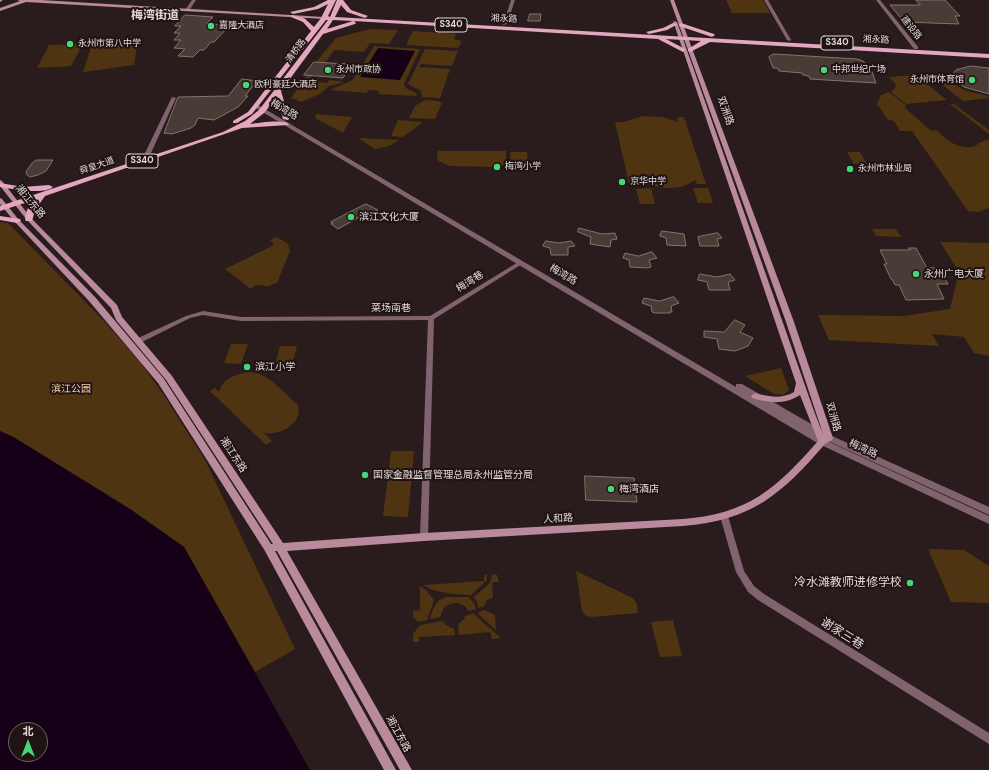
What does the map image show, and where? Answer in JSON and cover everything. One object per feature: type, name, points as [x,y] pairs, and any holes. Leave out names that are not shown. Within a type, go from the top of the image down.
[{"type":"main road","points":[[0,10],[7,0]]},
{"type":"main road","name":"湘永路","points":[[19,0],[615,32]]},
{"type":"main road","name":"湘永路","points":[[79,0],[188,8]]},
{"type":"main road","points":[[293,14],[316,8],[332,0],[340,0],[349,11],[366,18]]},
{"type":"main road","name":"清桥路","points":[[256,106],[325,16],[332,0]]},
{"type":"main road","name":"清桥路","points":[[265,109],[333,16],[340,0]]},
{"type":"main road","name":"双洲路","points":[[667,0],[678,24]]},
{"type":"main road","name":"双洲路","points":[[672,0],[687,50],[803,361],[826,440]]},
{"type":"main road","points":[[0,10],[14,4],[36,1]]},
{"type":"main road","points":[[293,14],[311,25],[313,31],[321,33]]},
{"type":"main road","name":"湘永路","points":[[366,18],[505,24],[989,56]]},
{"type":"main road","name":"S340","points":[[321,33],[366,18]]},
{"type":"main road","points":[[646,34],[678,24],[716,38]]},
{"type":"main road","points":[[646,34],[687,50],[703,42],[716,38]]},
{"type":"main road","name":"湘永路","points":[[728,39],[789,40],[989,52]]},
{"type":"main road","name":"双洲路","points":[[691,61],[800,384],[817,431],[826,440]]},
{"type":"main road","points":[[236,128],[285,121],[278,91]]},
{"type":"main road","name":"舜皇大道","points":[[14,202],[49,187],[231,124],[250,113],[256,106]]},
{"type":"main road","name":"舜皇大道","points":[[2,205],[43,195],[236,128],[257,117],[265,109]]},
{"type":"main road","points":[[1,184],[23,189],[49,187]]},
{"type":"main road","name":"湘江东路","points":[[1,184],[29,219],[114,307],[119,318],[169,378],[280,547],[406,770]]},
{"type":"main road","points":[[29,219],[31,210],[43,195]]},
{"type":"main road","name":"湘江东路","points":[[2,205],[92,299],[161,381],[268,548],[390,770]]},
{"type":"main road","points":[[0,218],[18,221]]},
{"type":"main road","points":[[26,230],[36,226]]},
{"type":"main road","points":[[792,360],[803,361]]},
{"type":"main road","points":[[755,396],[786,400],[798,393],[800,384]]},
{"type":"main road","name":"人和路","points":[[268,548],[424,537],[694,522],[724,516],[746,508],[766,496],[826,440]]},
{"type":"street","points":[[188,8],[194,0]]},
{"type":"street","points":[[505,24],[513,0]]},
{"type":"street","points":[[766,0],[789,40]]},
{"type":"street","name":"建设路","points":[[878,0],[916,48]]},
{"type":"street","points":[[148,153],[174,98]]},
{"type":"street","name":"梅湾路","points":[[256,106],[265,109],[520,263],[826,440],[989,520]]},
{"type":"street","name":"梅湾路","points":[[285,121],[817,431]]},
{"type":"street","name":"梅湾巷","points":[[431,318],[520,263]]},
{"type":"street","name":"菜场南巷","points":[[138,341],[188,317],[203,313],[241,319],[431,318]]},
{"type":"street","points":[[424,537],[431,318]]},
{"type":"street","name":"梅湾路","points":[[826,440],[989,511]]},
{"type":"street","name":"谢家三巷","points":[[724,516],[740,572],[751,589],[761,597],[989,740]]},
{"type":"green space","points":[[726,0],[763,0],[770,13],[732,13]]},
{"type":"green space","points":[[370,29],[398,30],[389,44],[370,43],[364,52],[334,50],[325,63],[316,62],[336,38]]},
{"type":"green space","points":[[413,31],[456,34],[454,39],[462,41],[458,48],[407,45]]},
{"type":"green space","points":[[138,37],[134,65],[83,72],[94,39]]},
{"type":"green space","points":[[83,44],[71,66],[37,68],[49,45]]},
{"type":"green space","points":[[374,46],[420,49],[404,84],[406,88],[416,93],[417,96],[378,94],[379,91],[368,90],[367,93],[330,90],[353,80]]},
{"type":"green space","points":[[425,49],[458,51],[452,66],[421,64],[419,67],[450,69],[440,98],[422,97],[421,91],[408,84]]},
{"type":"green space","points":[[307,75],[312,76],[308,81],[327,83],[329,80],[345,82],[329,86],[320,94],[301,102],[291,98]]},
{"type":"green space","points":[[915,75],[947,100],[906,104],[891,92],[895,88],[896,84],[889,77]]},
{"type":"green space","points":[[934,78],[946,80],[966,91],[988,96],[989,98],[963,101]]},
{"type":"green space","points":[[889,92],[907,106],[904,107],[931,131],[936,130],[954,144],[969,147],[989,140],[989,208],[979,212],[968,211],[912,131],[900,131],[894,121],[888,120],[877,104],[881,95]]},
{"type":"green space","points":[[425,100],[438,101],[442,103],[435,119],[409,118],[415,106]]},
{"type":"green space","points":[[950,104],[954,104],[989,130],[989,134]]},
{"type":"green space","points":[[316,114],[352,117],[343,133],[315,118]]},
{"type":"green space","points":[[643,116],[662,117],[678,122],[677,117],[684,117],[706,184],[697,184],[695,180],[681,187],[666,188],[637,180],[637,184],[629,184],[615,122],[624,122]]},
{"type":"green space","points":[[398,120],[423,122],[403,137],[391,136]]},
{"type":"green space","points":[[358,138],[399,140],[389,146],[375,149]]},
{"type":"green space","points":[[438,151],[506,151],[506,164],[498,167],[449,166],[437,160]]},
{"type":"green space","points":[[510,152],[527,152],[528,165],[511,165]]},
{"type":"green space","points":[[847,152],[860,152],[867,164],[854,164]]},
{"type":"green space","points":[[651,188],[655,204],[640,204],[636,189]]},
{"type":"green space","points":[[693,188],[708,188],[713,203],[698,203]]},
{"type":"green space","name":"滨江公园","points":[[0,222],[8,223],[105,322],[140,362],[163,394],[205,460],[295,649],[255,672],[184,547],[130,509],[15,438],[0,431]]},
{"type":"green space","points":[[872,229],[896,229],[901,237],[876,236]]},
{"type":"green space","points":[[277,237],[288,244],[290,251],[277,283],[268,286],[255,285],[251,289],[225,269],[274,245],[270,240]]},
{"type":"green space","points":[[940,242],[989,243],[989,356],[974,353],[964,337],[932,334],[939,346],[829,340],[818,315],[904,316],[950,309],[959,272]]},
{"type":"green space","points":[[231,344],[248,344],[241,364],[224,363]]},
{"type":"green space","points":[[280,346],[297,346],[292,365],[275,365]]},
{"type":"green space","points":[[781,368],[789,390],[783,395],[774,394],[745,376]]},
{"type":"green space","points":[[250,372],[257,373],[270,380],[298,405],[299,412],[294,423],[277,432],[264,433],[272,441],[266,445],[210,391],[215,388],[219,392],[227,380],[240,374]]},
{"type":"green space","points":[[391,451],[414,451],[408,517],[383,516]]},
{"type":"green space","points":[[928,549],[964,550],[989,566],[989,603],[951,602]]},
{"type":"green space","points":[[576,571],[633,598],[637,604],[638,613],[592,617],[586,616],[582,611]]},
{"type":"green space","points":[[492,574],[497,575],[499,582],[492,582],[493,597],[487,600],[484,606],[478,608],[474,597],[490,583]]},
{"type":"green space","points":[[484,575],[487,575],[487,580],[471,595],[440,592],[423,585],[484,581]]},
{"type":"green space","points":[[420,586],[426,590],[434,600],[427,620],[418,622],[413,617],[413,611],[420,610]]},
{"type":"green space","points":[[446,597],[468,597],[474,603],[476,609],[469,611],[464,605],[454,603],[444,607],[440,617],[430,619],[435,605]]},
{"type":"green space","points":[[485,610],[495,615],[496,630],[477,613]]},
{"type":"green space","points":[[474,613],[501,638],[492,639],[490,632],[459,635],[458,624],[464,619],[465,616]]},
{"type":"green space","points":[[673,620],[682,656],[660,657],[651,622]]},
{"type":"green space","points":[[442,621],[454,629],[455,635],[419,637],[419,642],[413,642],[413,634],[420,625]]},
{"type":"shaded area","points":[[378,48],[415,51],[400,80],[360,77]]},
{"type":"shaded area","points":[[0,431],[15,438],[130,509],[184,547],[310,770],[0,770]]},
{"type":"building","points":[[916,0],[945,0],[960,16],[955,16],[959,24],[904,22],[890,5],[920,5]]},
{"type":"building","points":[[530,14],[541,14],[540,21],[528,21]]},
{"type":"building","points":[[185,15],[213,17],[206,24],[230,25],[214,42],[211,42],[204,50],[200,50],[193,57],[178,56],[185,49],[174,48],[181,40],[174,40],[180,33],[174,33],[181,26],[175,26]]},
{"type":"building","name":"中邦世纪广场","points":[[774,54],[857,59],[866,64],[872,72],[876,83],[810,79],[809,76],[803,75],[802,73],[779,71],[778,68],[773,68],[769,57]]},
{"type":"building","name":"永州市政协","points":[[314,62],[352,64],[343,78],[304,75]]},
{"type":"building","name":"永州市体育馆","points":[[971,66],[989,68],[989,94],[964,87],[953,78],[953,74],[956,70]]},
{"type":"building","points":[[242,79],[257,81],[245,96],[248,96],[238,107],[214,120],[198,118],[195,125],[191,128],[172,134],[164,133],[178,97],[228,96]]},
{"type":"building","points":[[37,160],[53,160],[46,171],[30,177],[26,172],[32,163]]},
{"type":"building","name":"滨江文化大厦","points":[[366,204],[378,210],[365,216],[363,215],[338,229],[331,224],[333,223],[331,222]]},
{"type":"building","points":[[579,228],[602,234],[615,233],[617,239],[611,240],[610,247],[590,244],[591,237],[578,232]]},
{"type":"building","points":[[662,231],[684,234],[686,246],[667,245],[666,238],[660,236]]},
{"type":"building","points":[[718,233],[722,238],[717,239],[719,246],[700,246],[698,237]]},
{"type":"building","points":[[546,241],[559,243],[571,241],[575,246],[568,247],[568,255],[551,255],[550,248],[543,246]]},
{"type":"building","name":"永州广电大厦","points":[[909,248],[916,248],[927,268],[939,268],[948,284],[937,284],[944,299],[906,300],[899,285],[895,285],[884,264],[887,264],[880,250],[910,250]]},
{"type":"building","points":[[652,252],[657,258],[649,260],[651,267],[647,268],[630,267],[629,260],[623,258],[625,253],[638,256]]},
{"type":"building","points":[[700,274],[717,277],[730,274],[735,280],[728,282],[730,290],[709,290],[707,282],[698,280]]},
{"type":"building","points":[[674,297],[679,303],[671,306],[672,312],[669,312],[670,313],[652,312],[651,306],[642,303],[644,298],[659,301]]},
{"type":"building","points":[[735,320],[745,325],[740,332],[753,338],[748,346],[735,351],[719,349],[717,339],[704,337],[704,331],[724,332]]},
{"type":"building","name":"梅湾酒店","points":[[585,476],[634,478],[637,502],[586,500]]},
{"type":"place","name":"嘉隆大酒店","points":[[211,26]]},
{"type":"place","name":"永州市第八中学","points":[[70,44]]},
{"type":"place","name":"永州市政协","points":[[328,70]]},
{"type":"place","name":"中邦世纪广场","points":[[824,70]]},
{"type":"place","name":"永州市体育馆","points":[[972,80]]},
{"type":"place","name":"欧利豪廷大酒店","points":[[246,85]]},
{"type":"place","name":"梅湾小学","points":[[497,167]]},
{"type":"place","name":"永州市林业局","points":[[850,169]]},
{"type":"place","name":"京华中学","points":[[622,182]]},
{"type":"place","name":"滨江文化大厦","points":[[351,217]]},
{"type":"place","name":"永州广电大厦","points":[[916,274]]},
{"type":"place","name":"滨江小学","points":[[247,367]]},
{"type":"place","name":"国家金融监督管理总局永州监管分局","points":[[365,475]]},
{"type":"place","name":"梅湾酒店","points":[[611,489]]},
{"type":"place","name":"冷水滩教师进修学校","points":[[910,583]]},
{"type":"district","name":"梅湾街道","points":[[155,16]]}]
